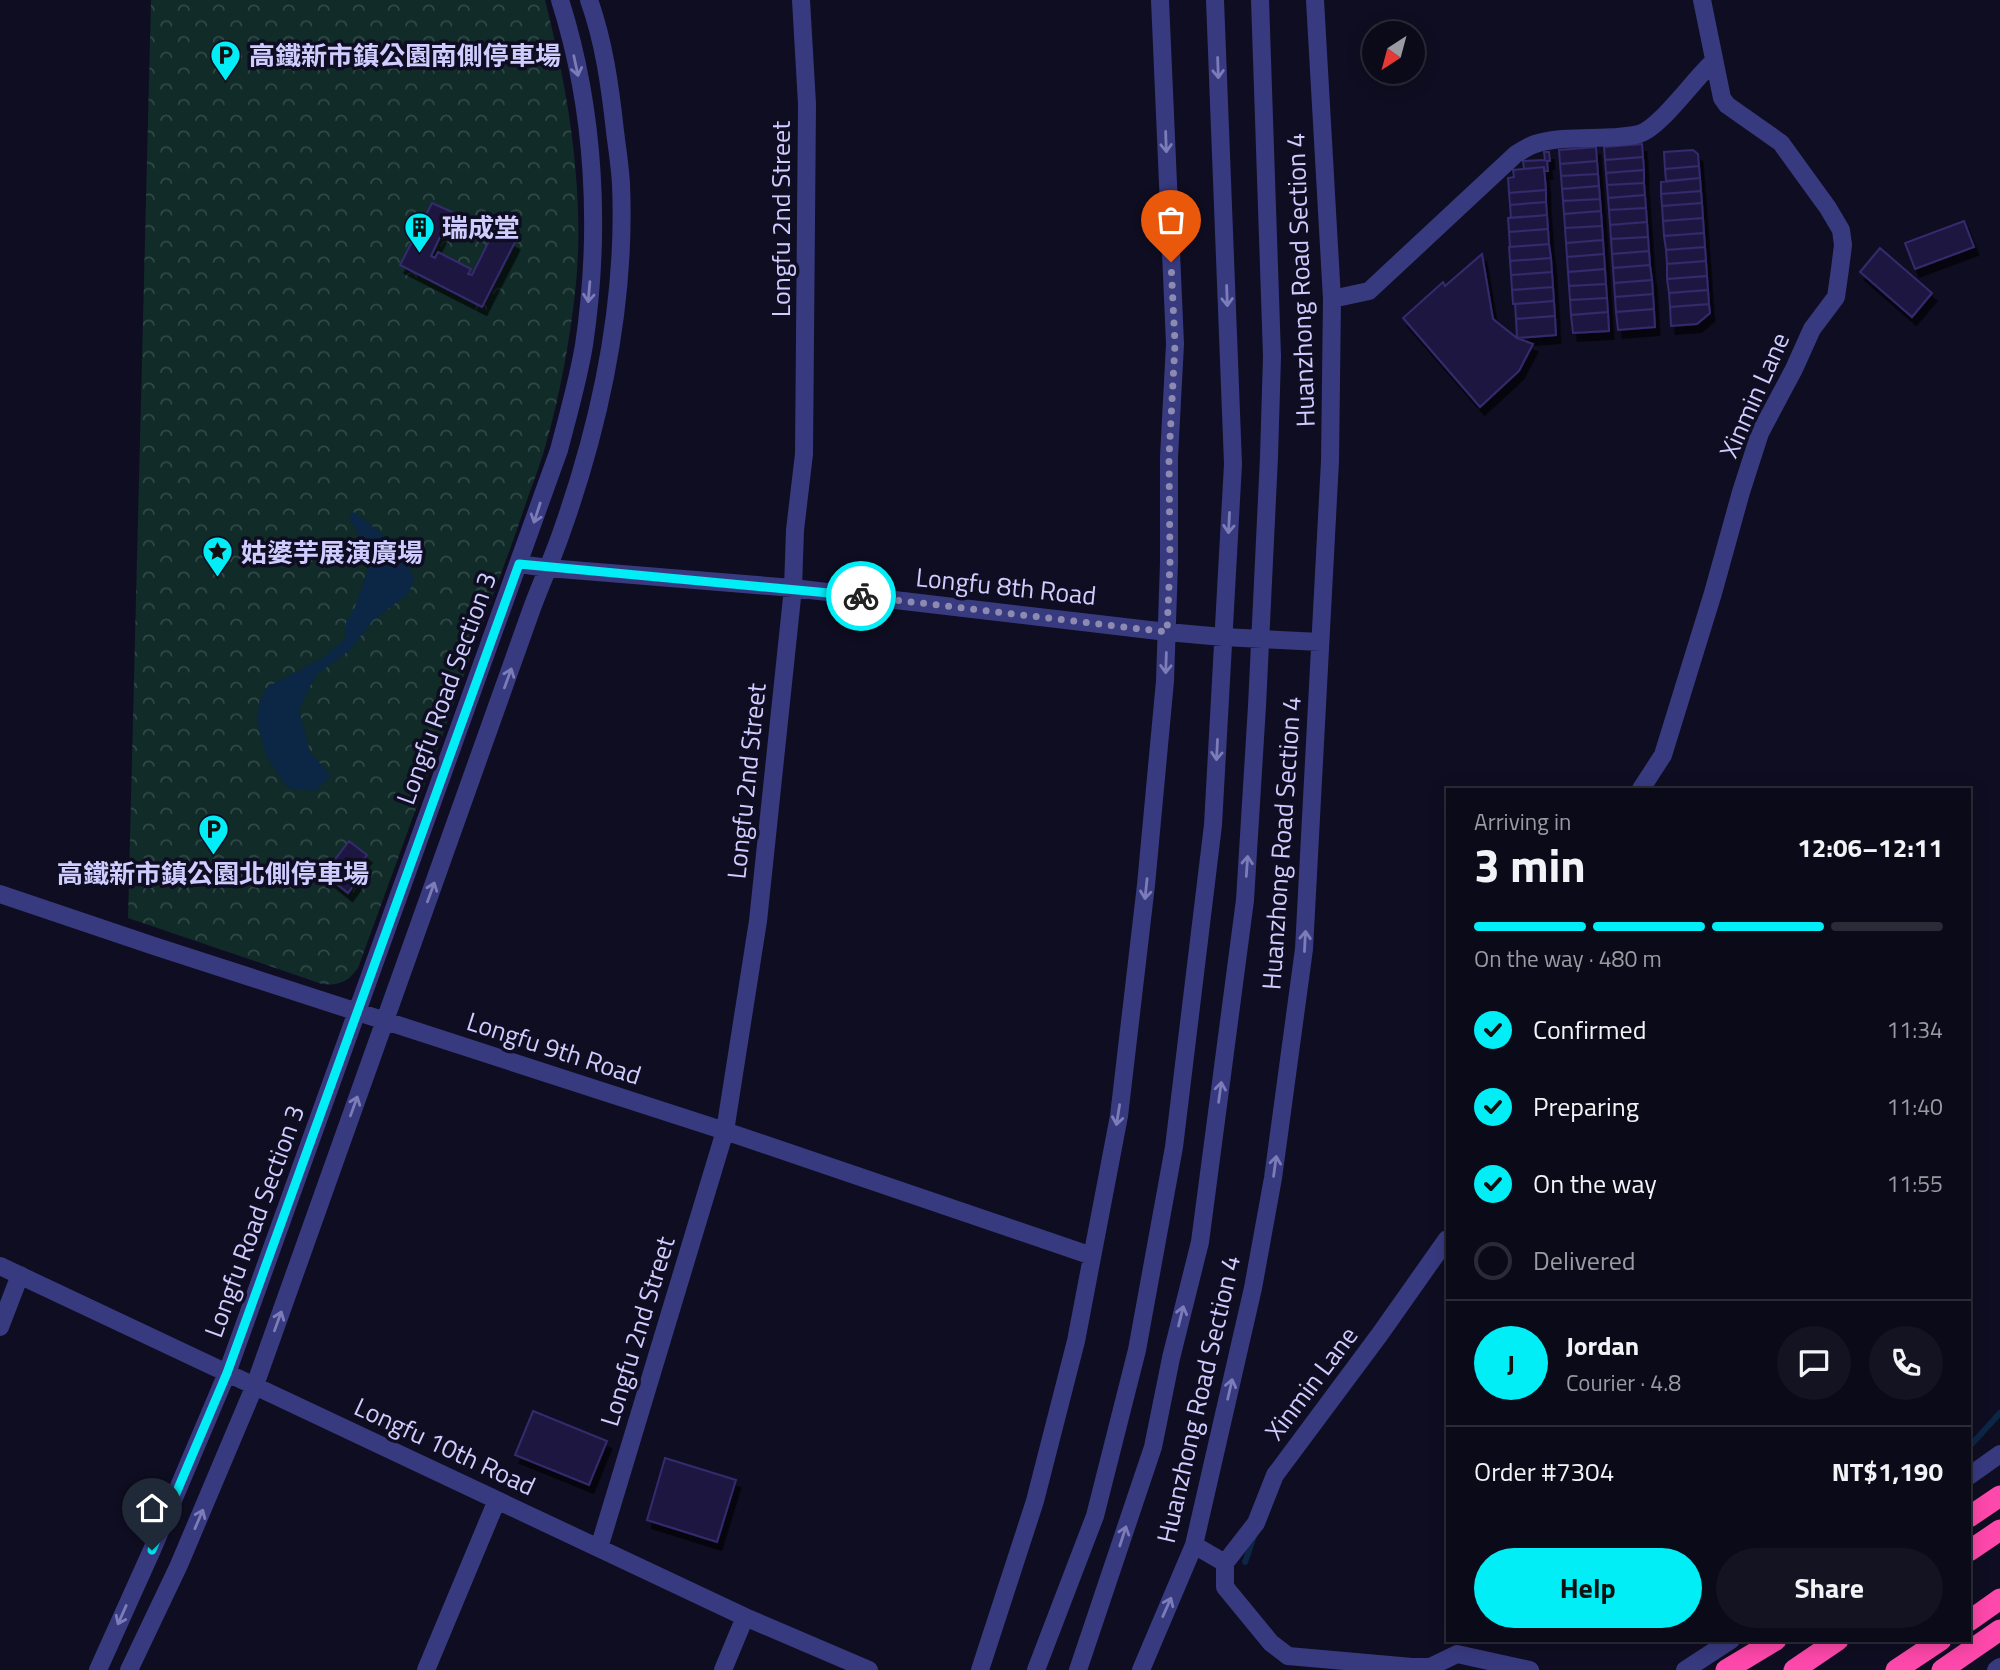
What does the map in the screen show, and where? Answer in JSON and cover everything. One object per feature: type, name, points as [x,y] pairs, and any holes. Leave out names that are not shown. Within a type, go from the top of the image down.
[{"type":"highway","points":[[1971,1516],[2000,1496]]},
{"type":"highway","points":[[1971,1550],[2000,1530]]},
{"type":"highway","points":[[1971,1620],[2000,1599]]},
{"type":"highway","points":[[1942,1670],[2000,1630]]},
{"type":"highway","points":[[1727,1670],[1773,1642]]},
{"type":"highway","points":[[1794,1670],[1835,1642]]},
{"type":"highway","points":[[1896,1670],[1938,1642]]},
{"type":"street","name":"Longfu Road Section 3","points":[[98,1670],[227,1373],[559,450],[583,346],[593,234],[589,143],[582,93],[567,23],[559,0]]},
{"type":"street","name":"Longfu Road Section 3","points":[[129,1670],[179,1565],[255,1385],[563,528],[589,445],[602,397],[617,313],[621,182],[607,70],[589,0]]},
{"type":"street","name":"Longfu 2nd Street","points":[[599,1548],[725,1131],[758,921],[793,588],[795,530],[804,454],[807,104],[801,0]]},
{"type":"street","points":[[980,1670],[1027,1527],[1076,1341],[1119,1116],[1146,885],[1165,681],[1170,563],[1169,457],[1175,344],[1160,0]]},
{"type":"street","points":[[1036,1670],[1095,1516],[1137,1350],[1172,1161],[1213,825],[1233,464],[1215,0]]},
{"type":"street","name":"Huanzhong Road Section 4","points":[[1078,1670],[1153,1447],[1171,1358],[1200,1242],[1245,900],[1261,638],[1272,356],[1260,0]]},
{"type":"street","name":"Huanzhong Road Section 4","points":[[1141,1670],[1194,1545],[1253,1288],[1275,1165],[1304,949],[1330,461],[1332,299],[1315,0]]},
{"type":"street","name":"Xinmin Lane","points":[[1642,788],[1663,755],[1760,433],[1812,328],[1836,297],[1843,245],[1841,229],[1781,142],[1727,105],[1722,98],[1702,0]]},
{"type":"street","points":[[1332,299],[1369,292],[1516,154],[1533,144],[1562,139],[1640,134],[1653,126],[1713,62]]},
{"type":"street","name":"Longfu 8th Road","points":[[519,564],[793,588],[1167,632],[1320,642]]},
{"type":"street","name":"Longfu 9th Road","points":[[0,894],[725,1131],[1092,1255]]},
{"type":"street","name":"Xinmin Lane","points":[[1224,1563],[1255,1524],[1275,1475],[1446,1240]]},
{"type":"street","name":"Longfu 10th Road","points":[[0,1266],[745,1617],[869,1670]]},
{"type":"street","points":[[0,1327],[20,1275]]},
{"type":"street","points":[[1971,1475],[2000,1454]]},
{"type":"street","points":[[426,1670],[497,1500]]},
{"type":"street","points":[[1194,1545],[1224,1563],[1225,1587],[1270,1643],[1288,1656],[1430,1667],[1457,1654],[1530,1670]]},
{"type":"street","points":[[723,1670],[745,1617]]},
{"type":"street","points":[[1685,1670],[1728,1642]]},
{"type":"green space","points":[[151,0],[545,0],[568,108],[577,183],[578,257],[570,332],[556,407],[513,542],[358,968],[351,977],[338,984],[322,984],[128,918]]},
{"type":"water","points":[[352,511],[380,532],[404,556],[414,579],[408,594],[373,620],[350,650],[316,675],[299,709],[310,752],[331,776],[315,791],[288,788],[266,756],[257,722],[259,703],[267,687],[323,658],[345,639],[346,623],[368,571],[359,535],[349,518]]},
{"type":"building","points":[[1642,144],[1643,157],[1605,160],[1604,147]]},
{"type":"building","points":[[1596,147],[1597,161],[1560,164],[1559,150]]},
{"type":"building","points":[[1693,150],[1698,154],[1699,166],[1665,169],[1664,152]]},
{"type":"building","points":[[1544,152],[1549,152],[1548,171],[1544,171],[1544,167],[1524,169],[1523,161],[1545,160]]},
{"type":"building","points":[[1643,157],[1644,170],[1606,173],[1605,160]]},
{"type":"building","points":[[1597,161],[1598,174],[1561,176],[1560,164]]},
{"type":"building","points":[[1699,166],[1700,178],[1666,181],[1665,169]]},
{"type":"building","points":[[1544,167],[1546,190],[1509,193],[1508,178],[1514,177],[1513,170]]},
{"type":"building","points":[[1644,170],[1644,183],[1607,185],[1606,173]]},
{"type":"building","points":[[1598,174],[1599,186],[1562,189],[1561,176]]},
{"type":"building","points":[[1700,178],[1701,191],[1661,194],[1661,182]]},
{"type":"building","points":[[1644,183],[1645,195],[1608,198],[1607,185]]},
{"type":"building","points":[[1599,186],[1600,199],[1563,201],[1562,189]]},
{"type":"building","points":[[1546,190],[1546,202],[1510,205],[1509,193]]},
{"type":"building","points":[[1701,191],[1702,203],[1662,206],[1661,194]]},
{"type":"building","points":[[1645,195],[1646,208],[1609,210],[1608,198]]},
{"type":"building","points":[[1600,199],[1601,211],[1564,214],[1563,201]]},
{"type":"building","points":[[1546,202],[1547,215],[1511,218],[1510,205]]},
{"type":"building","name":"瑞成堂","points":[[432,203],[452,212],[431,256],[435,258],[438,252],[471,269],[468,274],[472,275],[494,231],[515,242],[482,307],[400,265]]},
{"type":"building","points":[[1702,203],[1703,218],[1663,221],[1662,206]]},
{"type":"building","points":[[1646,208],[1647,222],[1610,225],[1609,210]]},
{"type":"building","points":[[1601,211],[1602,226],[1565,228],[1564,214]]},
{"type":"building","points":[[1547,215],[1548,229],[1509,232],[1508,218]]},
{"type":"building","points":[[1703,218],[1704,233],[1664,236],[1663,221]]},
{"type":"building","points":[[1964,221],[1974,247],[1915,269],[1905,243]]},
{"type":"building","points":[[1647,222],[1648,237],[1611,239],[1610,225]]},
{"type":"building","points":[[1602,226],[1603,240],[1566,243],[1565,228]]},
{"type":"building","points":[[1548,229],[1549,244],[1510,247],[1509,232]]},
{"type":"building","points":[[1704,233],[1705,247],[1666,250],[1664,236]]},
{"type":"building","points":[[1648,237],[1649,251],[1612,254],[1611,239]]},
{"type":"building","points":[[1603,240],[1604,254],[1567,257],[1566,243]]},
{"type":"building","points":[[1549,244],[1551,258],[1510,261],[1509,247]]},
{"type":"building","points":[[1705,247],[1706,261],[1667,264],[1666,250]]},
{"type":"building","points":[[1880,248],[1932,293],[1912,317],[1860,272]]},
{"type":"building","points":[[1649,251],[1650,265],[1613,268],[1612,254]]},
{"type":"building","points":[[1482,254],[1493,319],[1517,338],[1533,344],[1519,371],[1480,407],[1403,318],[1443,282],[1445,286]]},
{"type":"building","points":[[1604,254],[1605,269],[1568,272],[1567,257]]},
{"type":"building","points":[[1551,258],[1552,272],[1511,275],[1510,261]]},
{"type":"building","points":[[1706,261],[1707,276],[1667,279],[1667,264]]},
{"type":"building","points":[[1650,265],[1652,280],[1614,283],[1613,268]]},
{"type":"building","points":[[1605,269],[1606,284],[1569,286],[1568,272]]},
{"type":"building","points":[[1552,272],[1553,287],[1512,290],[1511,275]]},
{"type":"building","points":[[1707,276],[1708,290],[1669,293],[1667,279]]},
{"type":"building","points":[[1652,280],[1653,294],[1615,297],[1614,283]]},
{"type":"building","points":[[1606,284],[1607,298],[1570,300],[1569,286]]},
{"type":"building","points":[[1553,287],[1554,301],[1513,304],[1512,290]]},
{"type":"building","points":[[1708,290],[1709,304],[1670,307],[1669,293]]},
{"type":"building","points":[[1653,294],[1654,309],[1616,312],[1615,297]]},
{"type":"building","points":[[1607,298],[1608,312],[1571,315],[1570,300]]},
{"type":"building","points":[[1554,301],[1555,316],[1516,319],[1515,304]]},
{"type":"building","points":[[1709,304],[1710,313],[1697,324],[1671,326],[1670,307]]},
{"type":"building","points":[[1654,309],[1655,327],[1618,330],[1616,312]]},
{"type":"building","points":[[1608,312],[1609,331],[1573,333],[1571,315]]},
{"type":"building","points":[[1555,316],[1556,335],[1517,338],[1516,319]]},
{"type":"building","points":[[349,841],[367,855],[355,871],[361,875],[348,893],[324,874]]},
{"type":"building","points":[[533,1411],[607,1441],[589,1485],[515,1455]]},
{"type":"building","points":[[665,1458],[736,1480],[717,1542],[647,1520]]},
{"type":"waterway","points":[[1971,1445],[2000,1413]]},
{"type":"waterway","points":[[1245,1562],[1254,1536]]},
{"type":"way so far","points":[[861,596],[1167,632],[1170,563],[1169,457],[1175,344],[1171,262]]},
{"type":"place","name":"高鐵新市鎮公園南側停車場","points":[[226,82]]},
{"type":"place","name":"瑞成堂","points":[[419,254]]},
{"type":"place","name":"姑婆芋展演廣場","points":[[218,579]]},
{"type":"place","name":"高鐵新市鎮公園北側停車場","points":[[213,857]]},
{"type":"route","points":[[152,1550],[227,1373],[519,564],[861,596]]}]
